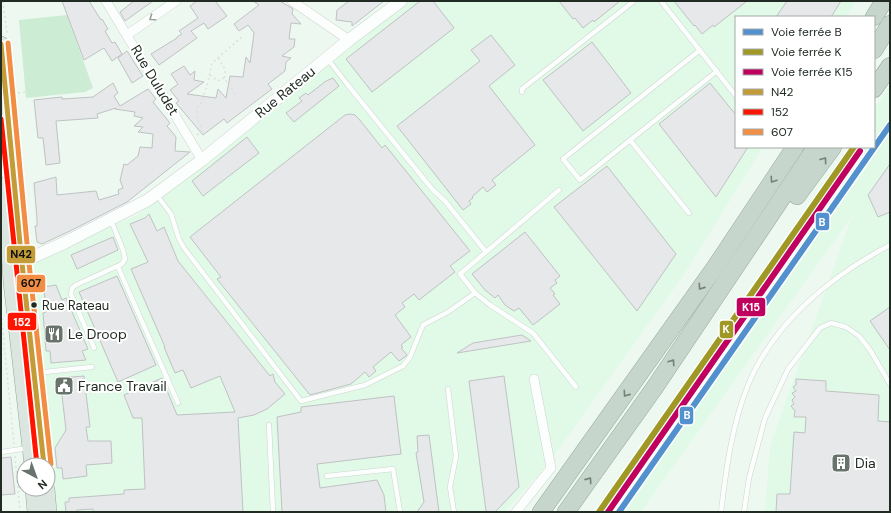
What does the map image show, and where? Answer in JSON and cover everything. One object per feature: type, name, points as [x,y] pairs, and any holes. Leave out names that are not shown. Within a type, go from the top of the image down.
[{"type":"highway","points":[[875,16],[884,1]]},
{"type":"highway","points":[[875,48],[890,24]]},
{"type":"highway","points":[[875,88],[890,66]]},
{"type":"highway","points":[[541,512],[716,266],[794,148]]},
{"type":"highway","points":[[566,512],[655,387],[815,148]]},
{"type":"highway","points":[[730,276],[746,269],[832,148]]},
{"type":"main road","points":[[1,44],[12,289],[31,457]]},
{"type":"main road","points":[[1,134],[12,268],[34,373],[43,457]]},
{"type":"main road","points":[[34,497],[35,512]]},
{"type":"main road","points":[[48,497],[49,512]]},
{"type":"street","name":"Rue Duludet","points":[[106,1],[202,160]]},
{"type":"street","points":[[127,35],[176,1]]},
{"type":"street","points":[[292,1],[350,40]]},
{"type":"street","name":"Rue Rateau","points":[[12,268],[64,244],[148,200],[202,160],[327,58],[401,1]]},
{"type":"street","points":[[516,512],[551,468],[534,379]]},
{"type":"lane","points":[[522,92],[522,89],[634,1]]},
{"type":"lane","points":[[661,1],[735,95]]},
{"type":"lane","points":[[700,50],[563,159],[580,180],[717,71]]},
{"type":"lane","points":[[327,58],[432,189],[445,200],[486,252]]},
{"type":"lane","points":[[630,140],[689,213]]},
{"type":"lane","points":[[559,190],[460,274],[475,293],[490,305],[533,333],[576,387]]},
{"type":"lane","points":[[156,194],[171,214],[179,239],[184,248],[301,401],[365,385],[403,366],[410,357],[423,325],[448,312],[475,293]]},
{"type":"lane","points":[[94,348],[71,294],[72,288],[76,285],[118,267],[125,259],[111,220]]},
{"type":"lane","points":[[721,512],[727,460],[742,402],[761,360],[780,332],[801,308],[830,283],[890,245]]},
{"type":"lane","points":[[118,267],[178,403]]},
{"type":"lane","points":[[744,512],[749,478],[765,418],[788,369],[820,328],[831,324],[846,327],[859,336],[870,350],[890,384]]},
{"type":"lane","points":[[34,373],[92,367]]},
{"type":"lane","points":[[448,389],[456,456],[450,487],[454,512]]},
{"type":"lane","points":[[269,425],[273,512]]},
{"type":"lane","points":[[1,452],[30,447]]},
{"type":"lane","points":[[327,476],[393,469],[400,512]]},
{"type":"path","points":[[199,122],[197,119],[198,108],[202,103],[212,63],[244,35]]},
{"type":"path","points":[[209,75],[218,81],[226,75],[226,70],[218,58]]},
{"type":"path","points":[[224,78],[236,96]]},
{"type":"path","points":[[2,314],[20,512]]},
{"type":"shaded area","points":[[410,1],[856,1],[847,16],[735,16],[735,148],[762,148],[683,276],[547,465],[504,512],[57,512],[55,497],[56,457],[50,457],[25,261],[137,215]]},
{"type":"shaded area","points":[[67,15],[93,88],[85,92],[26,98],[19,20]]},
{"type":"shaded area","points":[[890,86],[890,512],[765,512],[770,446],[852,216],[641,512],[593,512],[847,148],[875,148],[875,108]]},
{"type":"building","points":[[62,1],[89,1],[108,29],[105,31],[112,43],[115,42],[122,54],[112,61],[104,48],[84,60]]},
{"type":"building","points":[[134,1],[153,1],[125,21],[120,12]]},
{"type":"building","points":[[197,1],[215,1],[227,16],[208,29],[204,23],[191,31],[197,38],[159,65],[151,54],[177,38],[182,34],[179,31],[198,18],[190,6]]},
{"type":"building","points":[[253,1],[280,1],[293,9],[292,14],[301,24],[291,23],[289,39],[295,39],[294,47],[282,56],[291,58],[286,62],[285,71],[268,84],[272,89],[227,123],[224,119],[203,135],[176,103],[179,101],[170,90],[178,84],[171,74],[184,66],[190,75],[195,71],[194,80],[204,82],[187,94],[216,98],[218,89],[226,98],[230,76],[243,77],[246,57],[250,63],[254,33],[248,25],[239,31],[234,24],[259,5]]},
{"type":"building","points":[[349,1],[384,1],[352,26],[352,22],[336,20],[337,10]]},
{"type":"building","points":[[420,1],[433,1],[454,28],[372,92],[346,59]]},
{"type":"building","points":[[559,1],[620,1],[594,22],[593,20],[583,28],[575,18],[573,19]]},
{"type":"building","points":[[674,1],[747,1],[714,27],[713,25],[702,34]]},
{"type":"building","points":[[787,1],[841,1],[832,16],[777,16]]},
{"type":"building","points":[[491,35],[515,65],[489,86],[535,145],[492,180],[496,185],[487,192],[483,187],[469,201],[471,204],[463,210],[397,126],[480,61],[471,50]]},
{"type":"building","points":[[592,42],[631,93],[583,131],[543,80]]},
{"type":"building","points":[[127,51],[143,76],[132,83],[118,58]]},
{"type":"building","points":[[333,78],[339,86],[294,122],[286,113],[302,101],[299,98],[306,93],[308,95],[326,81]]},
{"type":"building","points":[[113,83],[118,93],[114,96],[120,106],[148,89],[156,99],[153,102],[170,123],[167,126],[176,137],[175,151],[190,152],[127,202],[42,244],[37,242],[34,183],[56,177],[57,195],[96,191],[99,200],[119,194],[118,190],[123,188],[120,180],[124,164],[127,165],[138,156],[140,147],[152,148],[153,134],[138,132],[143,127],[134,126],[143,118],[134,116],[135,112],[115,109],[116,108],[97,114],[98,118],[56,121],[60,163],[46,165],[43,138],[38,138],[34,100],[62,97],[62,99],[93,97]]},
{"type":"building","points":[[710,83],[735,114],[735,148],[747,148],[716,197],[659,124]]},
{"type":"building","points":[[345,115],[355,115],[359,119],[382,148],[385,145],[470,251],[450,266],[455,272],[419,300],[414,294],[402,303],[405,307],[395,315],[411,337],[401,345],[403,347],[401,348],[407,355],[406,356],[399,361],[391,352],[373,367],[376,371],[369,377],[365,372],[351,384],[310,395],[217,279],[221,277],[190,237]]},
{"type":"building","points":[[247,137],[259,153],[203,196],[192,181]]},
{"type":"building","points":[[890,164],[890,212],[878,217],[868,195]]},
{"type":"building","points":[[607,166],[676,254],[637,311],[554,207]]},
{"type":"building","points":[[149,214],[157,231],[164,227],[178,261],[270,376],[273,374],[275,382],[285,394],[267,409],[254,415],[238,418],[243,512],[93,512],[93,509],[77,510],[77,512],[66,512],[65,502],[69,502],[69,498],[124,494],[124,490],[145,489],[142,418],[133,418],[124,395],[162,378],[177,415],[235,412],[220,376],[191,388],[183,370],[175,373],[131,269],[148,262],[130,224],[145,218]]},
{"type":"building","points":[[525,232],[560,276],[555,280],[557,283],[550,288],[560,304],[533,325],[519,308],[514,311],[505,305],[498,295],[495,298],[485,290],[472,274]]},
{"type":"building","points":[[113,237],[118,250],[77,269],[71,255]]},
{"type":"building","points":[[117,276],[156,365],[118,382],[79,292]]},
{"type":"building","points":[[56,285],[62,300],[66,298],[88,349],[82,351],[86,360],[51,363],[50,351],[46,351],[43,313],[46,312],[44,287]]},
{"type":"building","points":[[890,307],[890,350],[870,321]]},
{"type":"building","points":[[522,335],[531,341],[457,353],[473,343]]},
{"type":"building","points":[[84,376],[90,427],[86,427],[88,441],[111,441],[112,463],[86,465],[87,476],[63,479],[62,468],[57,468],[55,448],[66,430],[60,378]]},
{"type":"building","points":[[504,376],[519,487],[495,512],[489,512],[486,511],[469,381]]},
{"type":"building","name":"Dia","points":[[796,379],[826,381],[826,391],[879,395],[878,421],[890,422],[890,512],[776,512],[777,494],[790,494],[794,432],[805,433],[806,417],[794,417],[795,411],[791,406],[794,404],[792,400],[795,397],[792,393],[796,391],[793,387],[796,385]]},
{"type":"building","points":[[394,396],[401,454],[317,464],[320,488],[377,480],[384,495],[386,512],[282,512],[277,417],[301,412],[301,407]]},
{"type":"building","points":[[429,435],[439,512],[417,512],[424,502],[416,453],[418,452],[417,436]]},
{"type":"building","points":[[11,457],[15,494],[1,495],[1,458]]},
{"type":"rail line","name":"B","points":[[875,146],[890,125]]},
{"type":"rail line","name":"K","points":[[599,512],[853,148]]},
{"type":"rail line","name":"B","points":[[619,512],[874,148]]},
{"type":"rail line","name":"K15","points":[[608,512],[860,151]]},
{"type":"transit line","name":"607","points":[[8,43],[28,254],[50,457]]},
{"type":"transit line","name":"N42","points":[[1,44],[21,254],[43,457]]},
{"type":"transit line","name":"152","points":[[1,119],[36,457]]},
{"type":"place","name":"Rue Rateau","points":[[34,305]]},
{"type":"place","name":"Le Droop","points":[[54,334]]},
{"type":"place","name":"France Travail","points":[[64,386]]},
{"type":"place","name":"Dia","points":[[841,463]]}]
